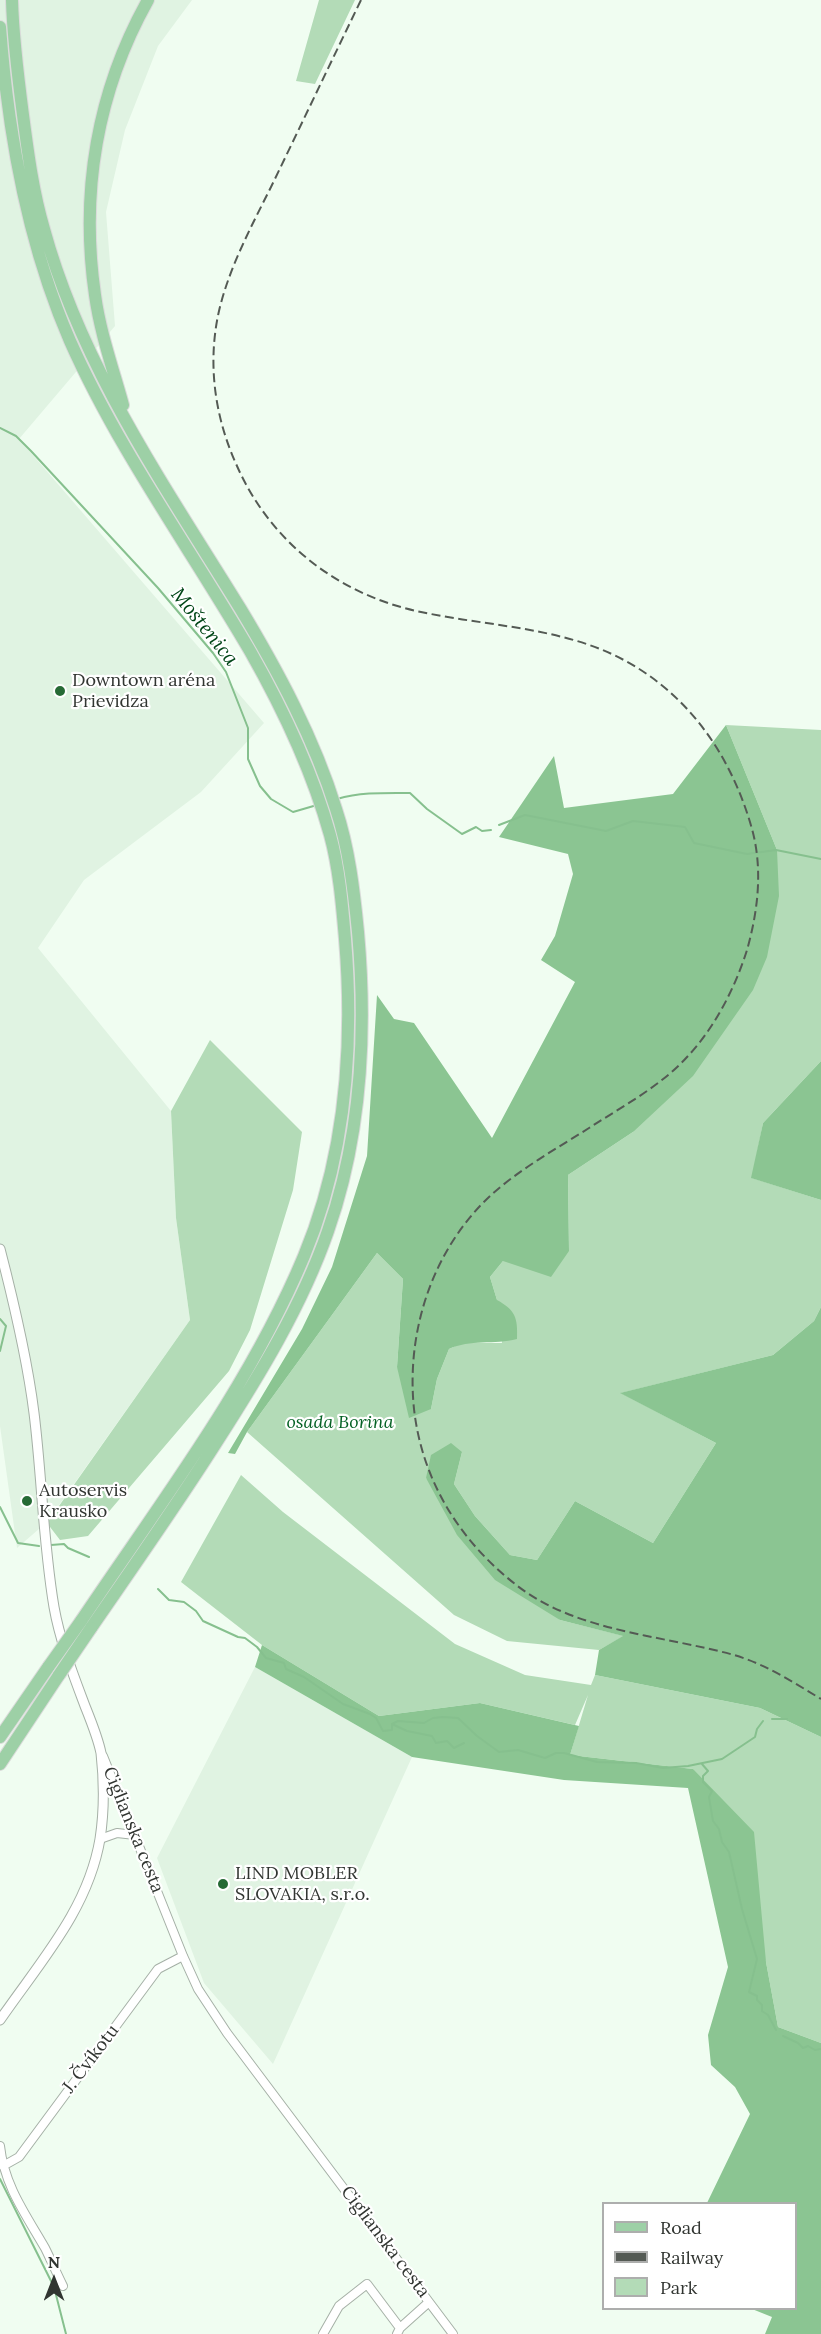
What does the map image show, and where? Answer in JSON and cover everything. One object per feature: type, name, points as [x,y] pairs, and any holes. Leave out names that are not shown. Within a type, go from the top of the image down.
[{"type":"main road","points":[[0,1764],[60,1675],[86,1624],[249,1366],[282,1303],[303,1259],[322,1206],[341,1126],[349,1041],[348,968],[343,914],[331,838],[325,819],[322,786],[291,699],[112,397],[67,296],[44,230],[27,140],[12,0]]},
{"type":"main road","points":[[129,427],[95,297],[89,231],[90,193],[95,147],[107,97],[128,39],[148,0]]},
{"type":"main road","points":[[0,27],[11,124],[22,189],[44,270],[69,338],[109,420],[159,506],[249,650],[338,813],[350,867],[356,911],[361,965],[363,1039],[358,1104],[349,1156],[335,1208],[321,1249],[299,1298],[256,1381],[206,1458],[86,1624],[49,1666],[0,1737]]},
{"type":"street","name":"Ciglianska cesta","points":[[0,1249],[27,1365],[44,1530],[60,1633],[100,1752],[183,1956],[198,1989],[227,2033],[453,2334]]},
{"type":"street","points":[[0,2020],[61,1935],[79,1903],[91,1873],[100,1839],[102,1803],[100,1752]]},
{"type":"street","points":[[100,1839],[117,1833],[135,1835]]},
{"type":"street","name":"J. Čvíkotu","points":[[3,2166],[19,2157],[158,1969],[183,1956]]},
{"type":"street","points":[[0,2146],[3,2166],[13,2194],[63,2286]]},
{"type":"street","points":[[323,2334],[339,2306],[367,2284],[398,2331],[429,2302]]},
{"type":"shaded area","points":[[0,0],[192,0],[158,46],[125,130],[106,212],[115,326],[19,439],[264,723],[201,792],[84,880],[38,948],[171,1111],[176,1218],[190,1320],[47,1522],[17,1548],[0,1426]]},
{"type":"shaded area","points":[[255,1667],[412,1757],[273,2064],[204,1983],[157,1858]]},
{"type":"green space","points":[[319,0],[355,0],[315,84],[296,81]]},
{"type":"green space","name":"osada Borina","points":[[726,725],[821,730],[821,1061],[763,1123],[752,1178],[821,1200],[821,1307],[814,1321],[773,1355],[621,1393],[716,1443],[653,1543],[575,1501],[537,1560],[510,1555],[475,1516],[454,1484],[462,1452],[426,1478],[560,1620],[624,1636],[599,1650],[507,1641],[454,1615],[247,1432],[377,1253],[403,1279],[397,1367],[431,1409],[437,1379],[449,1349],[462,1343],[502,1343],[497,1300],[490,1277],[503,1261],[569,1251],[568,1175],[633,1132],[777,850]]},
{"type":"green space","points":[[726,725],[777,850],[779,896],[767,957],[753,990],[693,1076],[633,1132],[568,1175],[569,1251],[551,1277],[503,1261],[490,1277],[497,1300],[508,1307],[514,1315],[517,1339],[465,1344],[449,1349],[437,1379],[431,1409],[409,1418],[397,1367],[403,1279],[377,1253],[247,1432],[235,1454],[228,1453],[302,1329],[332,1267],[367,1156],[377,995],[394,1019],[414,1023],[492,1138],[575,982],[541,960],[555,936],[573,874],[568,854],[499,837],[554,756],[564,808],[673,794]]},
{"type":"green space","points":[[210,1040],[302,1132],[293,1190],[250,1330],[229,1371],[88,1536],[60,1540],[47,1523],[190,1320],[176,1218],[171,1111]]},
{"type":"green space","points":[[821,1061],[821,1200],[751,1178],[763,1123]]},
{"type":"green space","points":[[821,1307],[821,1737],[760,1708],[595,1675],[599,1650],[623,1636],[560,1620],[495,1580],[457,1535],[426,1478],[431,1455],[451,1443],[462,1452],[454,1484],[475,1516],[510,1555],[537,1560],[575,1501],[653,1543],[716,1443],[620,1393],[773,1355],[814,1321]]},
{"type":"green space","points":[[241,1475],[283,1512],[455,1644],[525,1675],[591,1685],[595,1675],[760,1708],[821,1737],[821,2043],[778,2027],[766,1962],[693,1769],[570,1755],[588,1695],[575,1725],[480,1703],[379,1716],[262,1645],[181,1582]]},
{"type":"green space","points":[[262,1645],[379,1716],[480,1703],[579,1726],[570,1755],[693,1769],[754,1832],[766,1962],[778,2027],[821,2043],[821,2334],[765,2334],[772,2317],[754,2310],[797,2310],[797,2202],[707,2202],[750,2114],[735,2087],[711,2065],[708,2035],[728,1967],[688,1788],[564,1780],[412,1757],[255,1667]]},
{"type":"waterway","name":"Moštenica","points":[[0,428],[16,436],[31,451],[158,588],[213,653],[226,672],[248,728],[248,759],[260,786],[271,799],[293,812],[317,805]]},
{"type":"waterway","name":"Moštenica","points":[[337,799],[364,794],[410,793],[427,809],[462,834],[476,827],[482,831],[491,830]]},
{"type":"waterway","name":"Moštenica","points":[[499,825],[525,815],[606,831],[633,821],[685,827],[694,843],[747,854],[776,850],[821,859]]},
{"type":"waterway","points":[[0,1319],[6,1326],[0,1351]]},
{"type":"waterway","points":[[0,1507],[18,1543],[39,1546]]},
{"type":"waterway","points":[[51,1545],[64,1544],[89,1557]]},
{"type":"waterway","points":[[158,1589],[169,1600],[184,1602],[196,1611],[203,1621],[245,1638],[266,1658],[284,1663],[286,1669],[304,1677],[343,1704],[370,1714],[376,1718],[383,1731],[392,1730],[392,1724],[398,1721],[424,1723],[433,1718],[458,1718],[499,1752],[518,1750],[545,1758],[556,1753],[564,1753],[597,1762],[636,1763],[663,1768],[722,1759],[755,1737],[763,1721]]},
{"type":"waterway","points":[[772,1719],[787,1719]]},
{"type":"waterway","points":[[392,1724],[407,1731],[432,1736],[436,1743],[447,1741],[454,1748],[464,1743]]},
{"type":"waterway","points":[[702,1764],[708,1771],[703,1776],[703,1782],[712,1791],[709,1797],[713,1821],[729,1852],[742,1909],[757,1959],[749,1992],[757,1996],[757,2000],[762,2005],[762,2011],[768,2015],[776,2030]]},
{"type":"waterway","points":[[783,2036],[803,2048],[808,2046],[815,2050],[821,2049]]},
{"type":"waterway","points":[[0,2179],[54,2287],[66,2334]]},
{"type":"railway","points":[[361,0],[241,248],[223,295],[215,331],[215,390],[223,429],[237,466],[251,494],[289,542],[311,562],[362,593],[421,612],[539,632],[577,641],[610,653],[640,669],[666,689],[690,712],[710,738],[727,766],[741,796],[752,829],[758,875],[754,920],[747,950],[730,993],[698,1045],[654,1086],[500,1187],[469,1218],[452,1242],[427,1294],[419,1322],[414,1351],[413,1380],[418,1435],[435,1484],[446,1507],[461,1528],[495,1567],[539,1600],[564,1613],[592,1622],[706,1648],[757,1663],[821,1699]]},
{"type":"place","name":"Downtown aréna Prievidza","points":[[60,691]]},
{"type":"place","name":"Autoservis Krausko","points":[[27,1501]]},
{"type":"place","name":"LIND MOBLER SLOVAKIA, s.r.o.","points":[[223,1884]]}]
